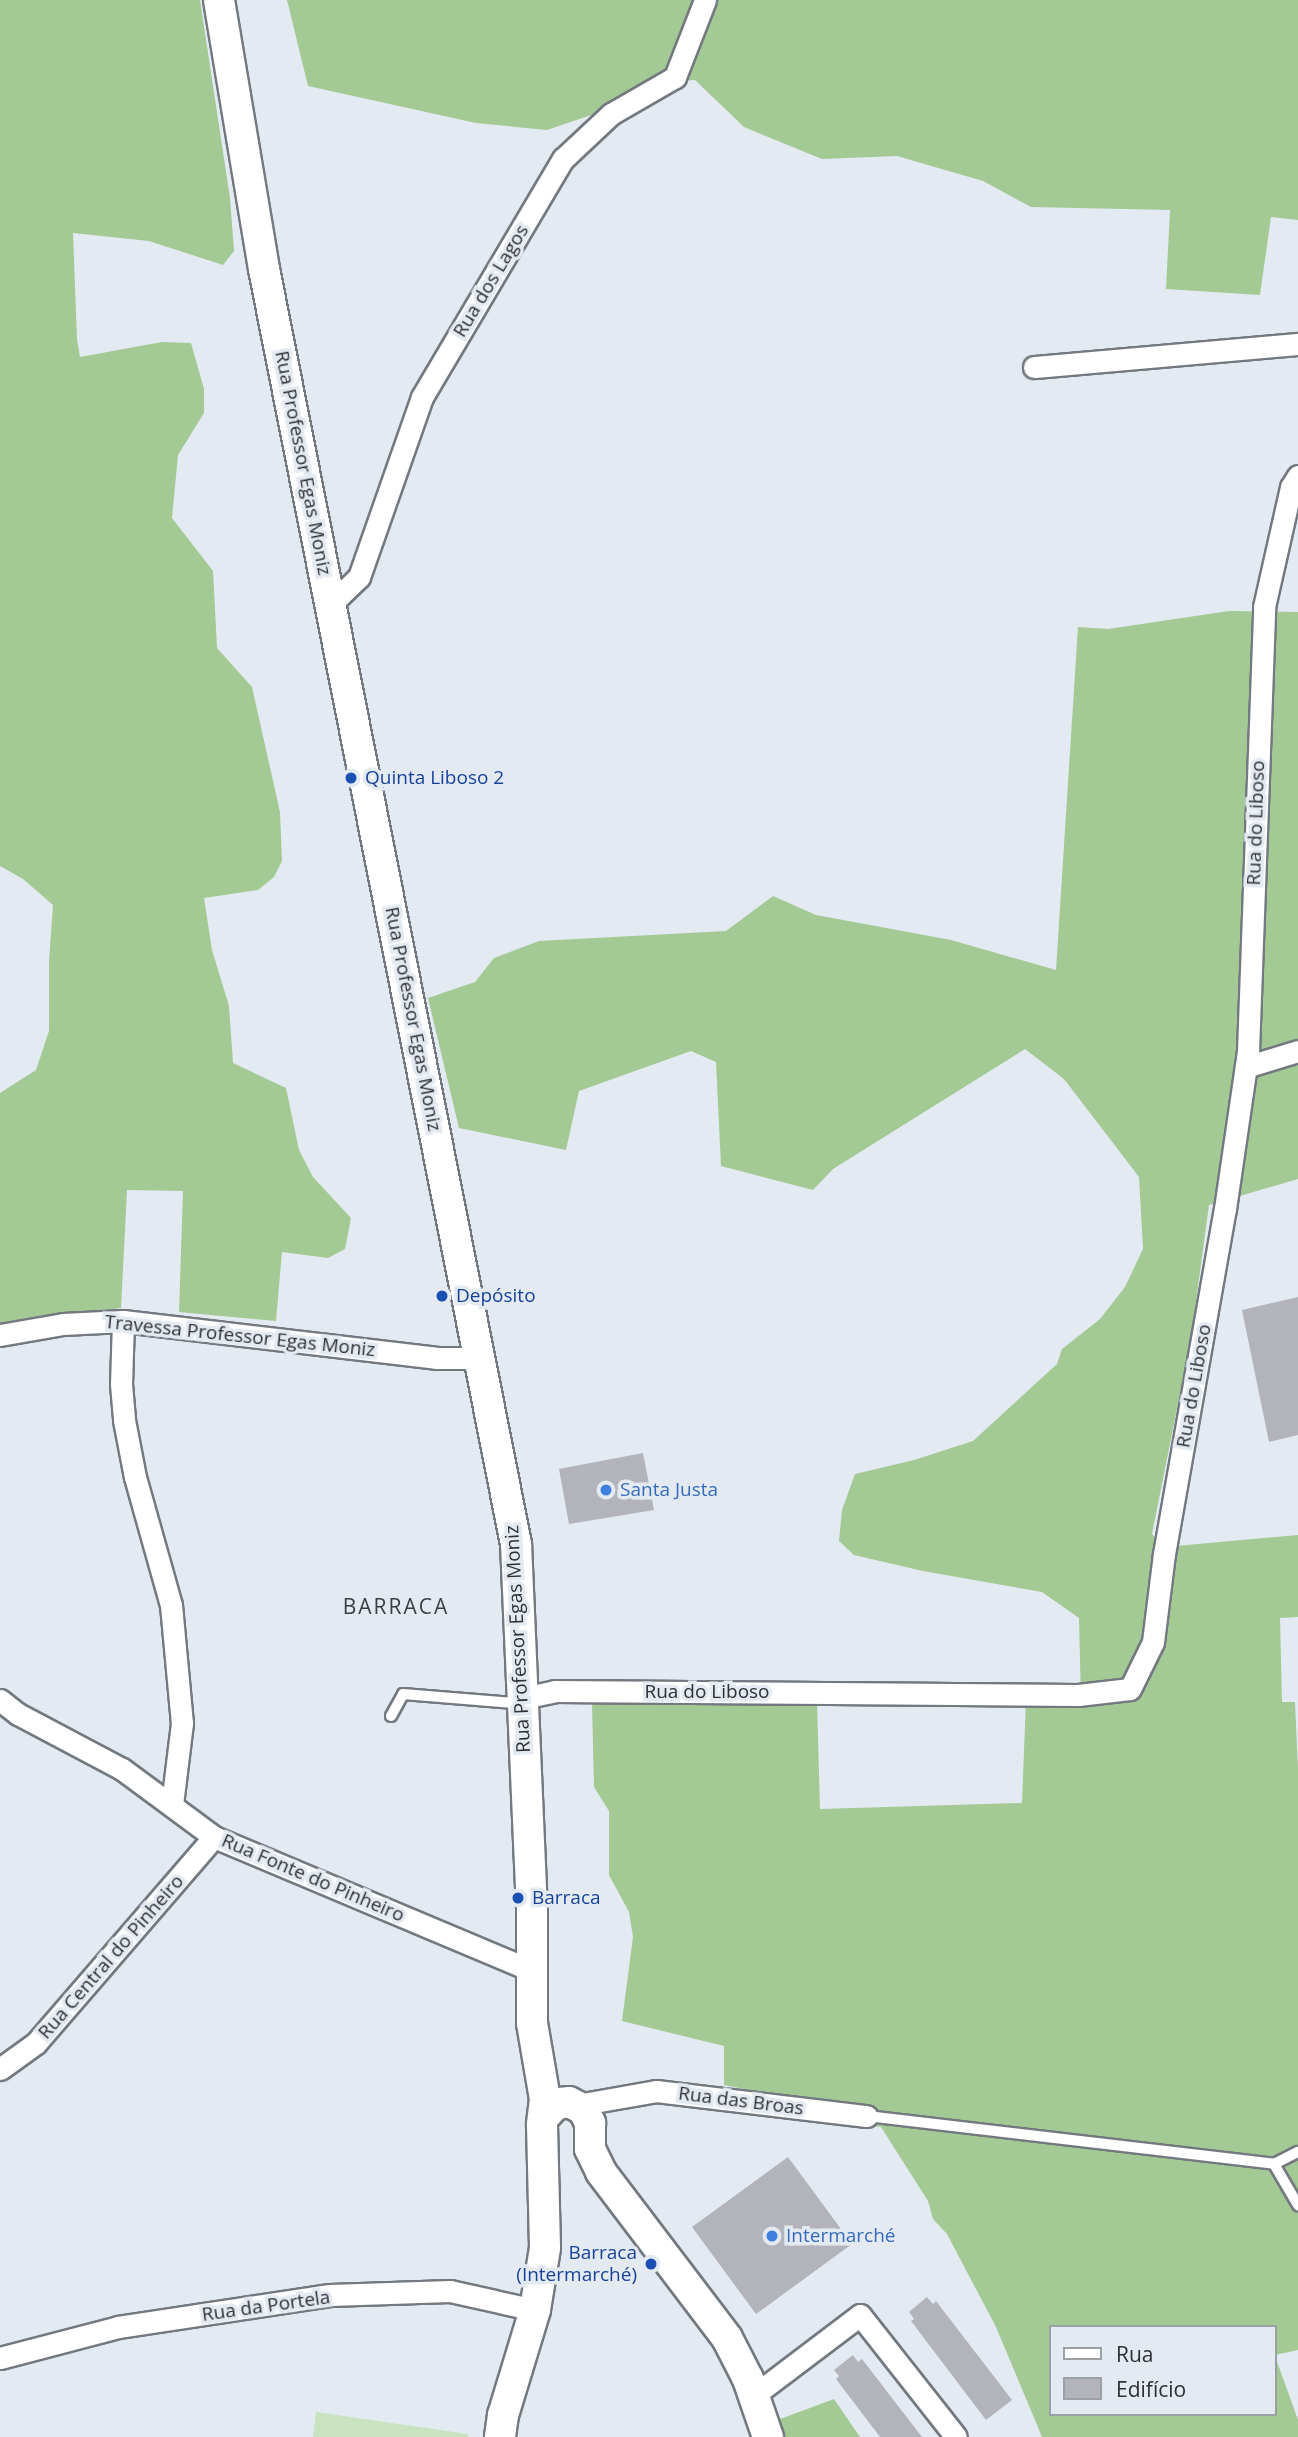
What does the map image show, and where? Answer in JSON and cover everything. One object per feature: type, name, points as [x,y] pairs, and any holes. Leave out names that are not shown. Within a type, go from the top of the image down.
[{"type":"main road","name":"Rua Professor Egas Moniz","points":[[219,0],[264,269],[516,1544],[532,1906],[534,2046],[543,2088],[545,2248],[535,2310],[503,2415],[500,2437]]},
{"type":"main road","name":"Rua Professor Egas Moniz","points":[[534,2046],[578,2129]]},
{"type":"main road","points":[[578,2129],[552,2146],[543,2125],[554,2106],[569,2102],[578,2129],[579,2153],[601,2172],[727,2338],[742,2364],[768,2437]]},
{"type":"main road","points":[[545,2184],[554,2160],[578,2129]]},
{"type":"street","name":"Rua dos Lagos","points":[[331,604],[359,577],[422,397],[563,159],[611,114],[675,77],[705,0]]},
{"type":"street","points":[[1034,367],[1298,344]]},
{"type":"street","name":"Rua do Liboso","points":[[523,1698],[555,1691],[1077,1695],[1130,1689],[1153,1642],[1164,1554],[1225,1209],[1246,1067],[1264,607],[1291,487],[1298,476]]},
{"type":"street","points":[[1246,1067],[1298,1051]]},
{"type":"street","points":[[123,1321],[121,1384],[124,1420],[135,1477],[171,1605],[182,1723],[172,1805]]},
{"type":"street","name":"Travessa Professor Egas Moniz","points":[[0,1335],[63,1324],[123,1321],[436,1357],[480,1358]]},
{"type":"street","name":"Rua Fonte do Pinheiro","points":[[0,1700],[18,1714],[122,1769],[214,1837],[531,1970]]},
{"type":"street","name":"Rua Central do Pinheiro","points":[[0,2069],[36,2043],[214,1837]]},
{"type":"street","name":"Rua das Broas","points":[[578,2129],[615,2097],[656,2091],[867,2116]]},
{"type":"street","name":"Rua da Portela","points":[[0,2358],[118,2327],[330,2295],[450,2291],[535,2310]]},
{"type":"street","points":[[753,2396],[860,2315],[956,2437]]},
{"type":"lane","points":[[391,1716],[403,1694],[514,1703],[523,1698]]},
{"type":"lane","points":[[867,2116],[1274,2164],[1298,2152]]},
{"type":"lane","points":[[1274,2164],[1298,2205]]},
{"type":"green space","points":[[0,0],[200,0],[230,198],[234,251],[223,265],[149,241],[73,233],[77,339],[80,357],[162,342],[191,343],[204,389],[204,413],[178,455],[172,518],[213,571],[217,648],[252,687],[280,812],[282,861],[274,877],[258,890],[204,898],[212,950],[229,1006],[233,1063],[286,1088],[299,1150],[313,1177],[351,1218],[345,1249],[328,1258],[282,1252],[276,1321],[179,1312],[183,1191],[127,1190],[121,1308],[0,1324],[0,1093],[36,1070],[49,1031],[49,961],[53,905],[23,879],[0,866]]},
{"type":"green space","points":[[287,0],[1298,0],[1298,220],[1271,217],[1260,295],[1166,289],[1170,210],[1031,207],[983,181],[897,156],[822,159],[744,127],[695,80],[652,82],[600,112],[547,130],[476,123],[308,86]]},
{"type":"green space","points":[[1229,611],[1298,612],[1298,1179],[1209,1205],[1191,1338],[1152,1534],[1165,1547],[1298,1535],[1298,1617],[1280,1618],[1282,1702],[1295,1702],[1298,1770],[1298,2350],[1277,2355],[1277,2325],[1050,2325],[1050,2416],[1277,2416],[1277,2362],[1298,2420],[1298,2437],[1042,2437],[996,2327],[947,2234],[933,2219],[928,2201],[881,2127],[809,2118],[790,2098],[724,2085],[724,2046],[622,2021],[633,1937],[629,1912],[609,1875],[609,1811],[594,1787],[592,1704],[817,1702],[820,1809],[1022,1803],[1026,1699],[1081,1702],[1079,1618],[1042,1592],[923,1571],[854,1555],[839,1541],[842,1510],[855,1474],[914,1460],[973,1441],[1057,1364],[1062,1349],[1100,1319],[1125,1287],[1143,1249],[1139,1177],[1064,1079],[1025,1049],[833,1169],[813,1190],[721,1166],[716,1062],[691,1051],[579,1091],[566,1150],[459,1128],[428,998],[475,982],[494,958],[539,941],[726,931],[773,896],[816,915],[951,940],[1056,970],[1078,627],[1108,629]]},
{"type":"green space","points":[[834,2399],[860,2437],[780,2437],[775,2421]]},
{"type":"green space","points":[[316,2412],[468,2434],[468,2437],[313,2437]]},
{"type":"building","points":[[1298,1297],[1298,1435],[1269,1442],[1242,1310]]},
{"type":"building","name":"Santa Justa","points":[[643,1453],[654,1510],[569,1524],[559,1469]]},
{"type":"building","name":"Intermarché","points":[[788,2157],[852,2244],[756,2314],[692,2227]]},
{"type":"building","points":[[927,2297],[933,2304],[936,2301],[1012,2400],[986,2420],[911,2321],[914,2319],[909,2312]]},
{"type":"building","points":[[853,2355],[858,2362],[862,2359],[922,2437],[880,2437],[836,2379],[839,2376],[834,2370]]},
{"type":"place","name":"Quinta Liboso 2","points":[[351,778]]},
{"type":"place","name":"Depósito","points":[[442,1296]]},
{"type":"place","name":"Santa Justa","points":[[606,1490]]},
{"type":"place","name":"Barraca","points":[[518,1898]]},
{"type":"place","name":"Intermarché","points":[[772,2236]]},
{"type":"place","name":"Barraca (Intermarché)","points":[[651,2264]]},
{"type":"district","name":"BARRACA","points":[[396,1606]]}]
